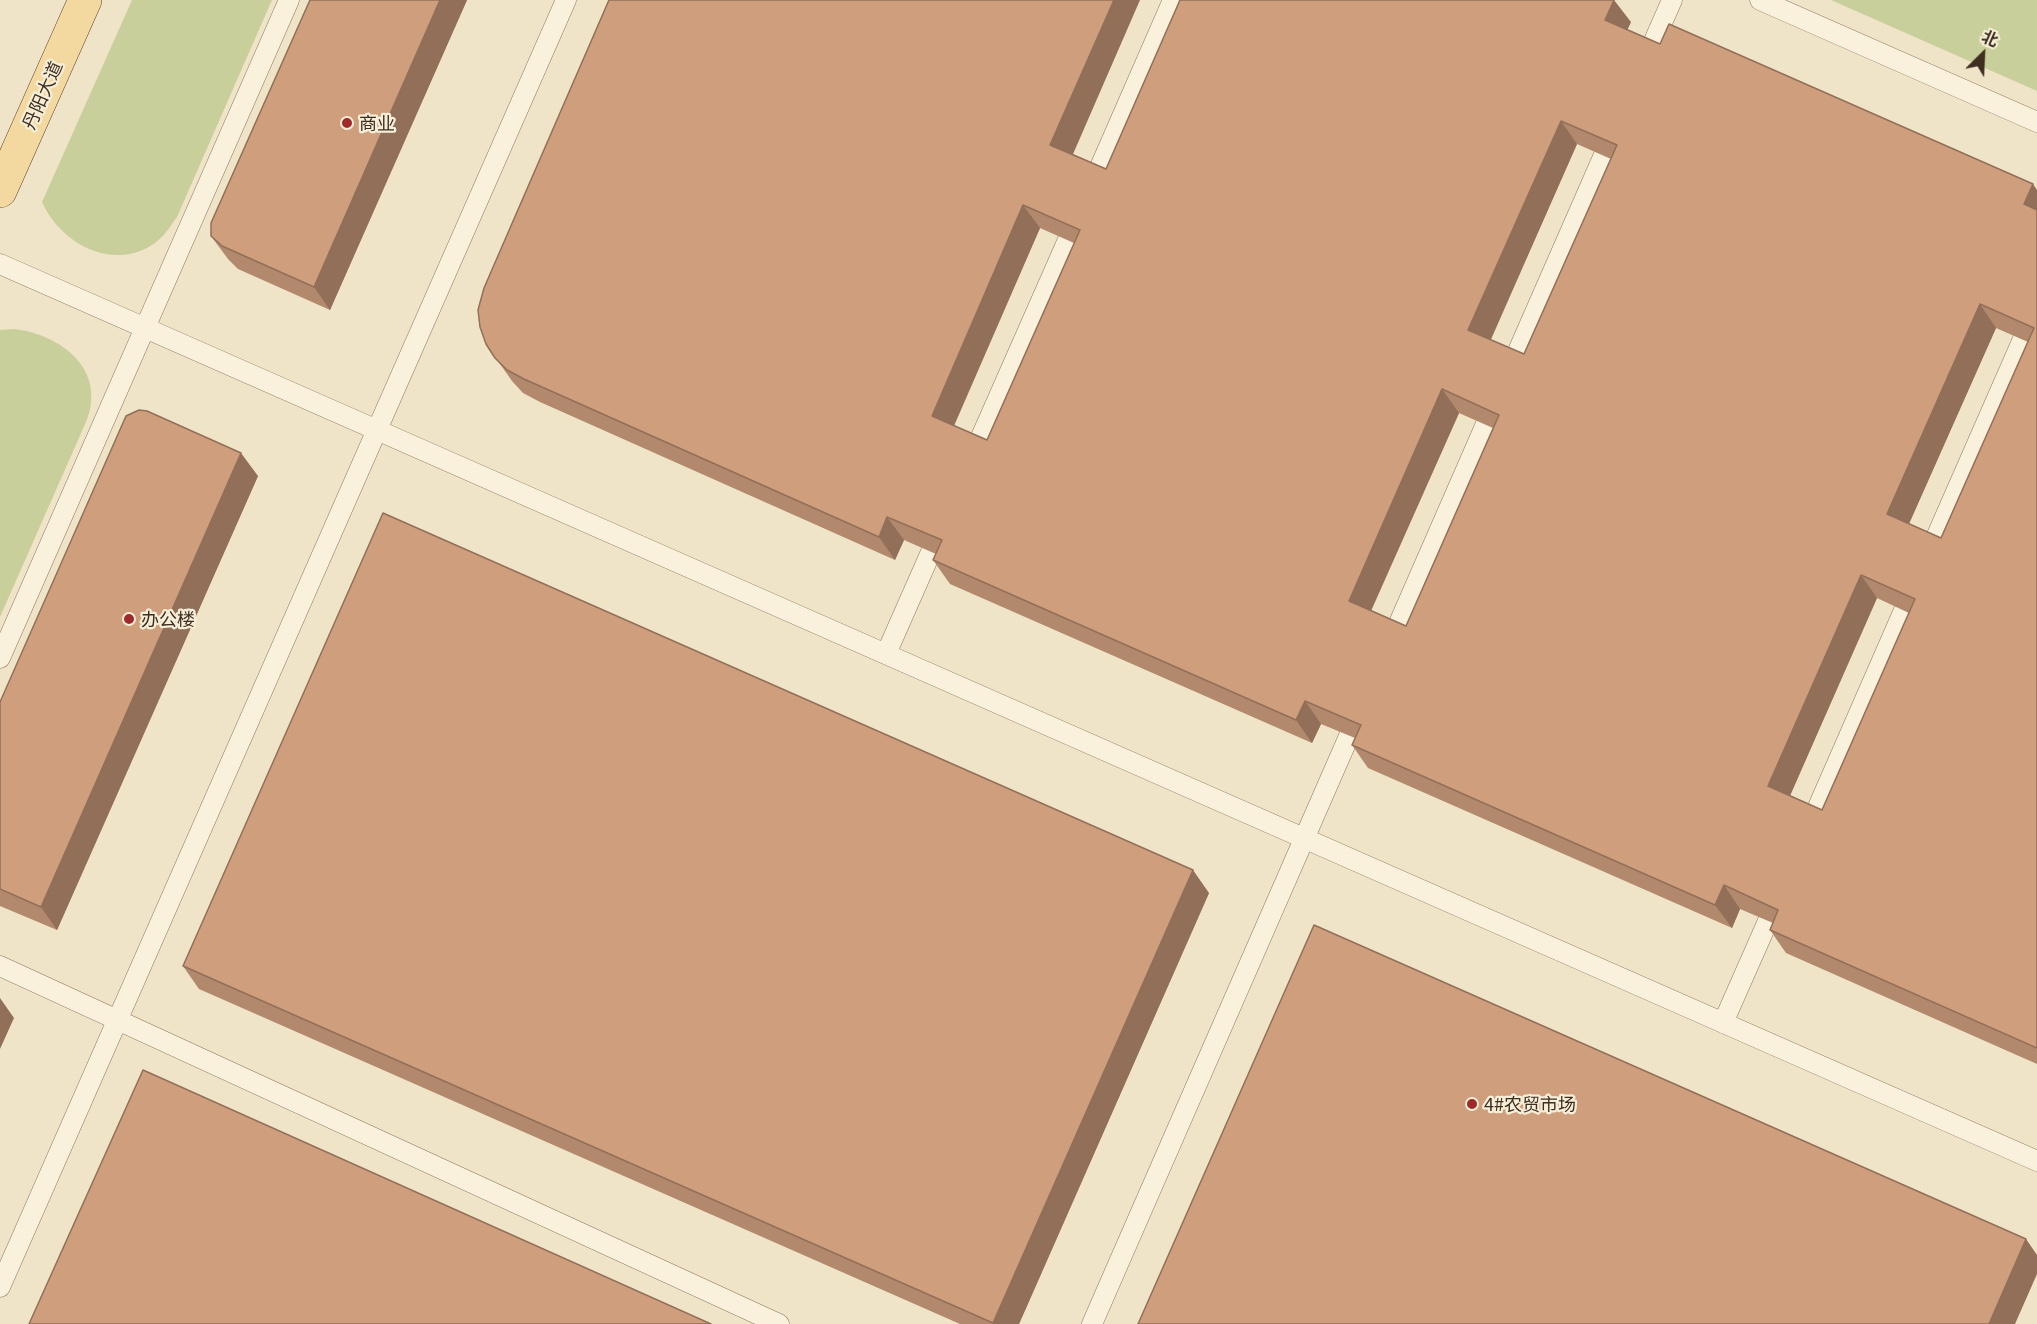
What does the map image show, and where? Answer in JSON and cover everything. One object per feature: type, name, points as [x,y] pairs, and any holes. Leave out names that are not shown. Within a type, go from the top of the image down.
[{"type":"main road","name":"丹阳大道","points":[[0,191],[85,0]]},
{"type":"lane","points":[[0,658],[289,0]]},
{"type":"lane","points":[[0,1287],[566,0]]},
{"type":"lane","points":[[962,480],[1173,0]]},
{"type":"lane","points":[[1634,87],[1672,0]]},
{"type":"lane","points":[[1760,0],[2037,122]]},
{"type":"lane","points":[[1381,664],[1620,120]]},
{"type":"lane","points":[[0,264],[2037,1161]]},
{"type":"lane","points":[[1799,849],[2037,307]]},
{"type":"lane","points":[[886,654],[948,513]]},
{"type":"lane","points":[[1092,1324],[1367,697]]},
{"type":"lane","points":[[1723,1023],[1785,882]]},
{"type":"lane","points":[[0,966],[779,1324]]},
{"type":"green space","points":[[132,0],[272,0],[177,217],[163,236],[152,245],[136,252],[120,255],[104,254],[88,249],[61,230],[50,217],[42,202]]},
{"type":"green space","points":[[1831,0],[2037,0],[2037,91]]},
{"type":"green space","points":[[14,329],[43,336],[69,352],[87,374],[91,388],[91,404],[86,422],[0,617],[0,330]]},
{"type":"building","name":"商业","points":[[310,0],[440,0],[314,287],[222,246],[211,236],[211,223]]},
{"type":"building","points":[[609,0],[1114,0],[1050,145],[1106,169],[1180,0],[1614,0],[1605,20],[1660,44],[1669,24],[2033,184],[2024,204],[2037,210],[2037,1048],[1770,930],[1778,910],[1724,885],[1715,905],[1352,745],[1361,725],[1305,701],[1296,720],[933,560],[942,540],[887,517],[879,537],[524,379],[507,370],[486,344],[480,327],[478,310],[484,288]],"holes":[[[1561,121],[1617,145],[1524,354],[1468,330]],[[1023,205],[1080,230],[987,440],[932,416]],[[1980,304],[2034,328],[1941,538],[1887,514]],[[1442,389],[1499,415],[1406,626],[1349,601]],[[1861,575],[1915,599],[1822,810],[1768,786]]]},
{"type":"building","name":"办公楼","points":[[139,410],[147,411],[241,453],[41,907],[0,889],[0,702],[126,416]]},
{"type":"building","points":[[383,513],[1193,870],[993,1323],[183,966]]},
{"type":"building","name":"4#农贸市场","points":[[1314,925],[2026,1239],[1989,1324],[1138,1324]]},
{"type":"building","points":[[143,1070],[711,1324],[29,1324]]},
{"type":"place","name":"商业","points":[[347,123]]},
{"type":"place","name":"办公楼","points":[[129,619]]},
{"type":"place","name":"4#农贸市场","points":[[1472,1104]]}]
